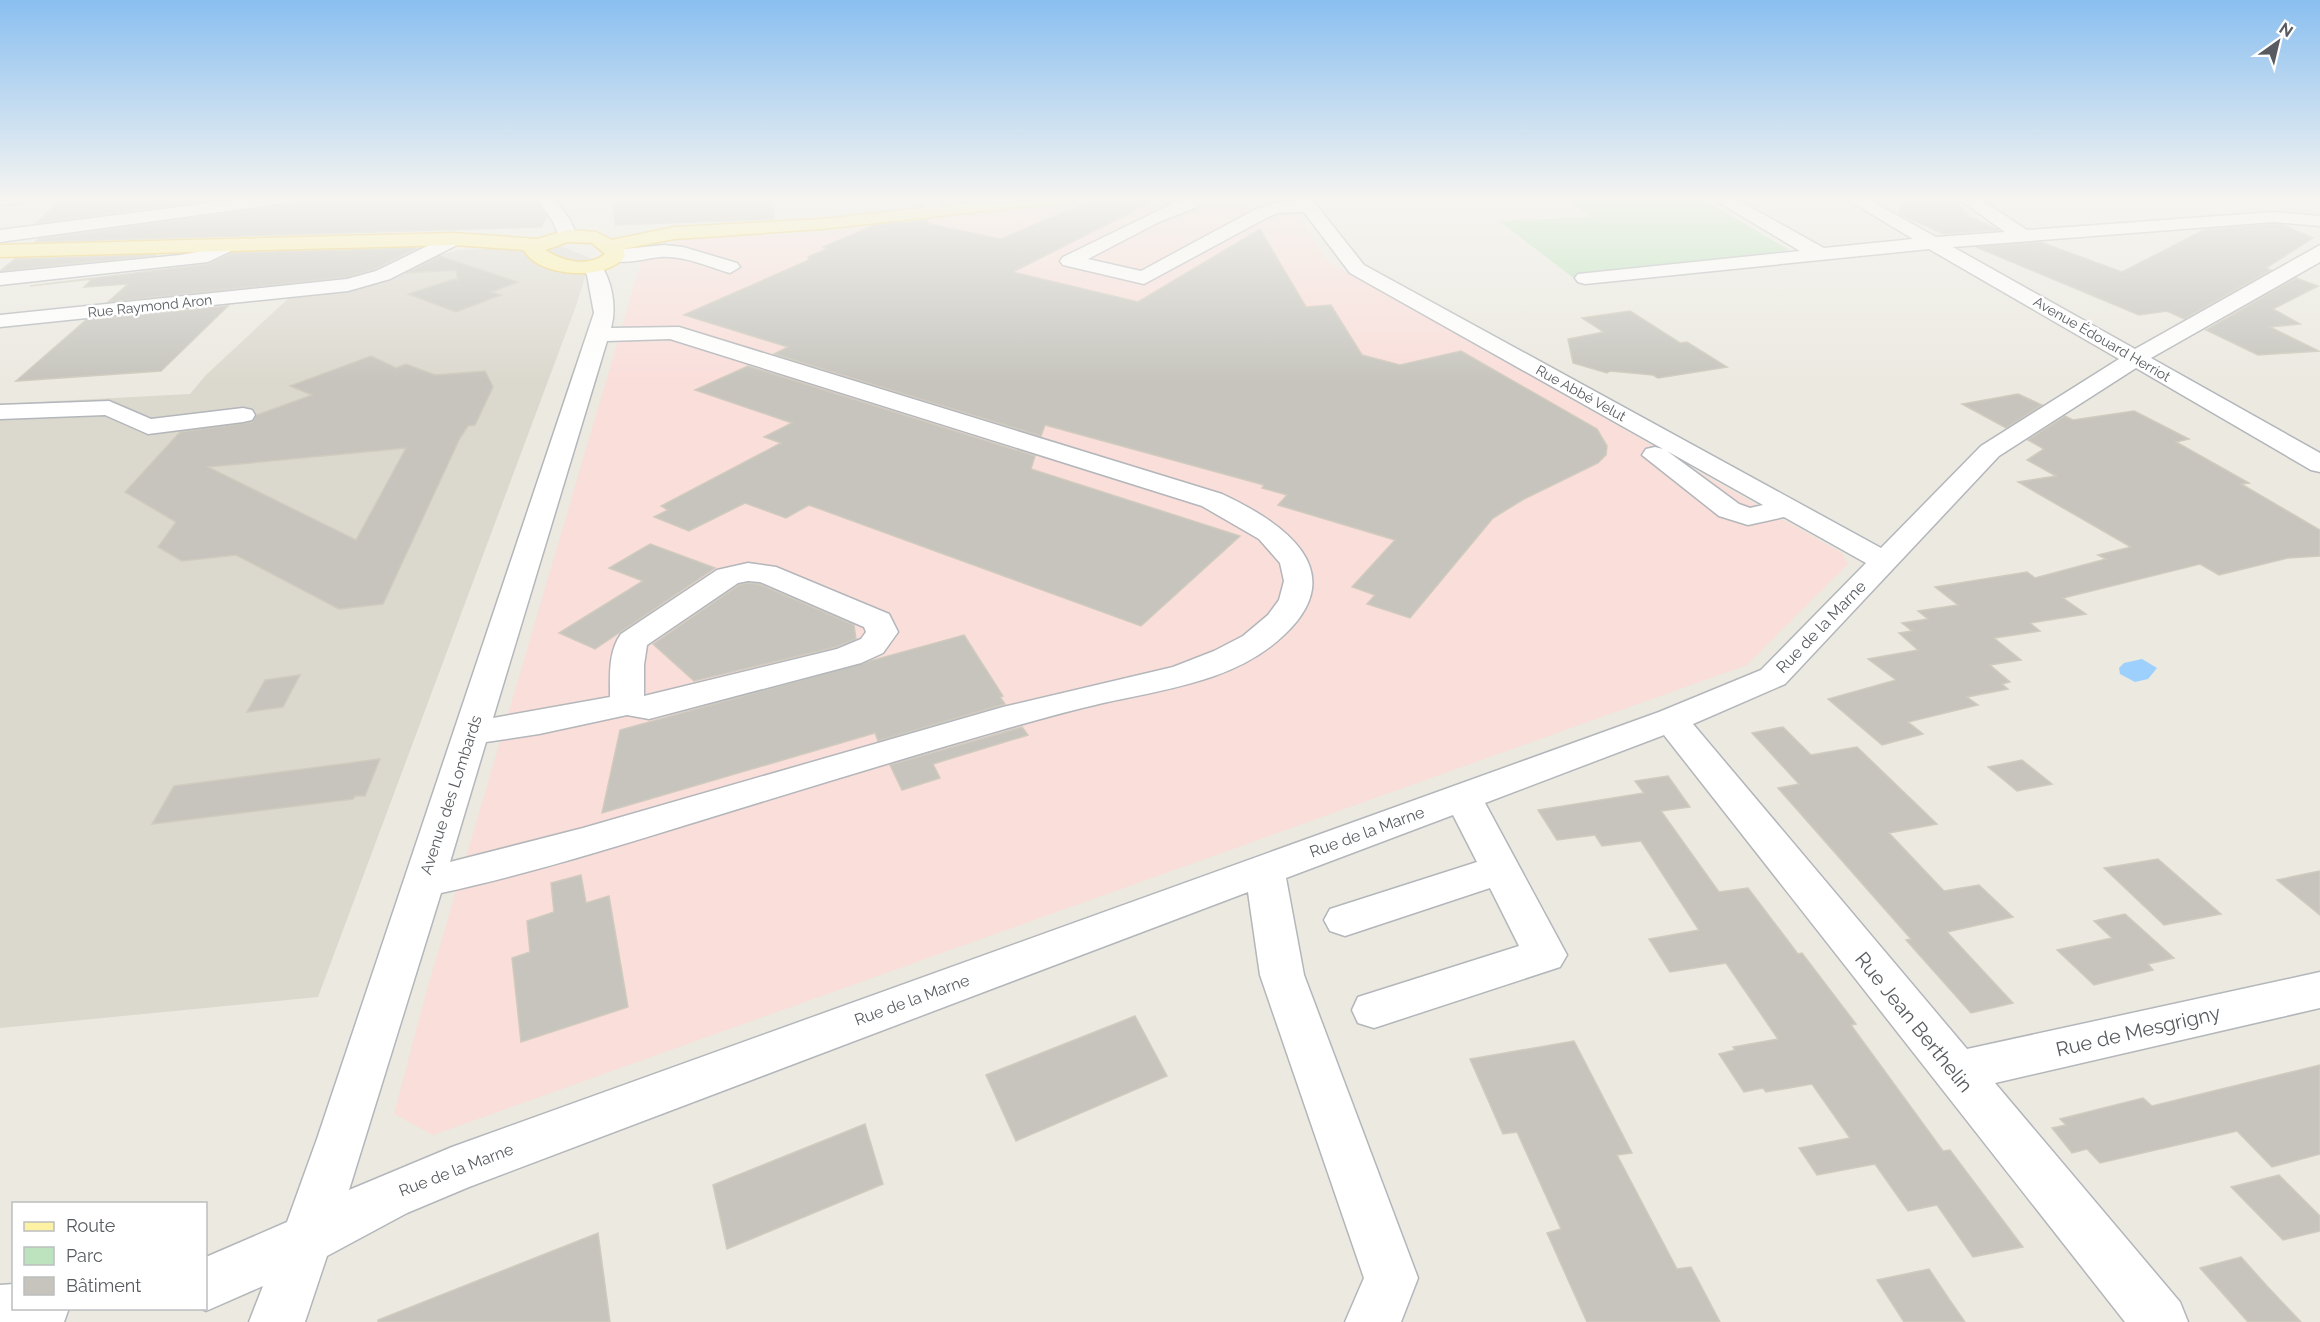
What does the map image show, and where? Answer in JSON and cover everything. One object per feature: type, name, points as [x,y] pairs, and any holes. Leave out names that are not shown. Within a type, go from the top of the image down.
[{"type":"main road","points":[[545,259],[558,266],[592,266],[605,263],[608,259]]},
{"type":"street","points":[[0,279],[193,259]]},
{"type":"street","name":"Rue Raymond Aron","points":[[5,324],[362,282],[417,259]]},
{"type":"street","points":[[702,259],[730,267]]},
{"type":"street","points":[[1075,259],[1071,261],[1144,278],[1179,259]]},
{"type":"street","points":[[1349,259],[1357,269],[1440,315],[1454,338],[1663,460],[1729,510],[1748,517],[1788,508],[1885,562]]},
{"type":"street","points":[[1586,278],[1784,259]]},
{"type":"street","name":"Avenue Édouard Herriot","points":[[1960,259],[2320,464]]},
{"type":"street","name":"Rue de la Marne","points":[[207,1284],[309,1238],[389,1196],[452,1170],[1671,720],[1773,677],[1990,451],[2136,358],[2313,259]]},
{"type":"street","name":"Avenue des Lombards","points":[[277,1322],[309,1238],[605,313],[597,275],[592,266]]},
{"type":"street","points":[[2288,273],[2320,266]]},
{"type":"street","points":[[2288,273],[2320,277]]},
{"type":"street","points":[[423,882],[488,868],[615,832],[1047,705],[1204,668],[1256,642],[1280,621],[1295,600],[1298,580],[1292,557],[1276,536],[1244,514],[1212,500],[671,332],[598,335]]},
{"type":"street","points":[[0,412],[109,408],[148,427],[243,415]]},
{"type":"street","points":[[471,733],[539,723],[627,704],[649,708],[849,656],[872,646],[882,633],[878,621],[860,611],[765,573],[748,572],[728,576],[632,641],[627,665],[627,704]]},
{"type":"street","name":"Rue Jean Berthelin","points":[[1671,720],[2160,1322]]},
{"type":"street","points":[[1374,1010],[1545,955],[1462,797]]},
{"type":"street","points":[[1345,920],[1500,869]]},
{"type":"street","points":[[1264,870],[1282,975],[1391,1278],[1373,1322]]},
{"type":"street","name":"Rue de Mesgrigny","points":[[1955,1072],[2320,990]]},
{"type":"street","points":[[0,1313],[25,1310]]},
{"type":"shaded area","points":[[433,259],[591,259],[576,306],[318,997],[0,1028],[0,404],[190,394],[206,375],[292,295],[388,279]]},
{"type":"shaded area","points":[[642,259],[1326,259],[1842,553],[1848,564],[1747,665],[433,1135],[394,1114],[426,993]]},
{"type":"green space","points":[[1548,259],[1725,259],[1575,279]]},
{"type":"water","points":[[2142,659],[2157,668],[2148,679],[2135,682],[2120,674],[2119,668],[2124,663]]},
{"type":"building","points":[[15,259],[26,259],[120,259],[0,271]]},
{"type":"building","points":[[220,259],[396,259],[375,269],[347,277],[108,302],[128,284],[84,287],[92,279],[30,286],[208,264]]},
{"type":"building","points":[[435,259],[448,259],[518,282],[491,292],[501,295],[456,312],[408,294],[454,279],[458,281],[456,270],[406,273]]},
{"type":"building","points":[[1039,259],[1013,272],[1138,302],[1210,259],[1278,259],[1306,307],[1331,305],[1362,355],[1400,365],[1461,351],[1597,429],[1607,446],[1606,455],[1598,463],[1524,499],[1493,518],[1410,618],[1367,604],[1375,595],[1352,587],[1395,540],[1278,505],[1287,495],[1262,488],[1264,485],[1045,425],[1041,436],[774,354],[788,347],[684,315],[809,260]]},
{"type":"building","points":[[2004,259],[2086,259],[2122,272],[2148,259],[2281,259],[2266,268],[2271,270],[2184,319],[2167,311],[2139,315]]},
{"type":"building","points":[[2296,278],[2318,286],[2273,309],[2300,324],[2270,327],[2319,351],[2258,355],[2206,330]]},
{"type":"building","points":[[228,306],[161,371],[16,381],[86,320]]},
{"type":"building","points":[[1630,311],[1680,343],[1687,342],[1727,367],[1658,378],[1653,375],[1610,371],[1607,373],[1573,363],[1568,339],[1604,332],[1582,318]]},
{"type":"building","points":[[371,356],[396,368],[406,364],[435,375],[485,371],[493,387],[475,425],[468,426],[460,438],[383,604],[339,609],[236,555],[182,561],[158,547],[176,522],[125,492],[180,432],[252,422],[257,415],[312,395],[290,386]],"holes":[[[406,448],[356,540],[208,467]]]},
{"type":"building","points":[[748,366],[1035,456],[1031,469],[1240,536],[1141,626],[809,505],[786,518],[745,503],[689,531],[654,517],[668,510],[661,506],[781,443],[764,437],[792,423],[695,390]]},
{"type":"building","points":[[2018,394],[2042,405],[2006,428],[1962,404]]},
{"type":"building","points":[[2134,411],[2189,439],[2176,442],[2249,483],[2241,484],[2320,530],[2320,556],[2288,558],[2219,575],[2200,564],[2063,598],[2086,614],[2030,623],[2040,631],[1994,638],[2021,660],[1990,665],[2010,682],[2002,684],[2008,689],[1967,697],[1978,705],[1908,722],[1923,734],[1882,745],[1828,699],[1896,680],[1868,659],[1918,650],[1899,633],[1912,631],[1902,623],[1928,619],[1918,611],[1958,605],[1935,587],[2027,572],[2035,578],[2106,559],[2098,555],[2131,547],[2018,482],[2056,476],[2027,460],[2044,449],[2028,440],[2065,416],[2073,420]]},
{"type":"building","points":[[650,544],[715,568],[595,649],[559,633],[643,581],[609,568]]},
{"type":"building","points":[[759,584],[854,625],[856,639],[836,647],[694,681],[653,644],[739,585]]},
{"type":"building","points":[[964,635],[1003,696],[1000,697],[1005,704],[878,741],[875,733],[602,813],[620,730]]},
{"type":"building","points":[[300,675],[283,707],[247,712],[265,680]]},
{"type":"building","points":[[1022,727],[1028,735],[933,764],[940,778],[902,790],[890,765]]},
{"type":"building","points":[[1783,727],[1811,755],[1857,747],[1937,824],[1889,833],[1944,891],[1979,885],[2013,917],[1947,932],[2013,1003],[1971,1013],[1906,940],[1911,939],[1778,788],[1799,784],[1752,733]]},
{"type":"building","points":[[380,759],[365,796],[152,824],[174,786]]},
{"type":"building","points":[[2022,760],[2052,784],[2017,791],[1988,767]]},
{"type":"building","points":[[1668,776],[1690,807],[1661,811],[1719,892],[1748,888],[1798,954],[1802,953],[1856,1024],[1851,1025],[1943,1151],[1950,1150],[2023,1247],[1973,1257],[1937,1205],[1908,1211],[1875,1164],[1817,1175],[1799,1148],[1850,1138],[1812,1084],[1766,1092],[1763,1088],[1744,1092],[1719,1054],[1735,1050],[1733,1047],[1778,1039],[1726,963],[1670,972],[1649,939],[1699,930],[1641,841],[1602,846],[1595,835],[1557,840],[1538,810],[1644,793],[1635,781]]},
{"type":"building","points":[[2158,859],[2221,914],[2164,925],[2104,868]]},
{"type":"building","points":[[2320,871],[2320,915],[2277,880]]},
{"type":"building","points":[[581,875],[586,903],[609,896],[628,1007],[521,1042],[512,958],[530,952],[527,921],[554,912],[551,883]]},
{"type":"building","points":[[2125,914],[2174,958],[2148,964],[2153,970],[2094,985],[2057,950],[2112,938],[2094,921]]},
{"type":"building","points":[[1135,1016],[1167,1076],[1016,1141],[986,1075]]},
{"type":"building","points":[[1574,1041],[1632,1153],[1617,1155],[1677,1269],[1691,1267],[1720,1322],[1587,1322],[1547,1233],[1561,1229],[1517,1132],[1503,1134],[1470,1059]]},
{"type":"building","points":[[2320,1065],[2320,1154],[2272,1167],[2237,1131],[2100,1163],[2087,1149],[2072,1153],[2052,1128],[2066,1125],[2060,1119],[2143,1098],[2152,1106]]},
{"type":"building","points":[[865,1124],[883,1184],[727,1249],[713,1185]]},
{"type":"building","points":[[2279,1175],[2320,1216],[2320,1231],[2283,1240],[2231,1187]]},
{"type":"building","points":[[598,1233],[610,1322],[378,1322],[378,1320]]},
{"type":"building","points":[[2241,1257],[2301,1322],[2248,1322],[2200,1268]]},
{"type":"building","points":[[1929,1269],[1965,1322],[1904,1322],[1877,1280]]}]
